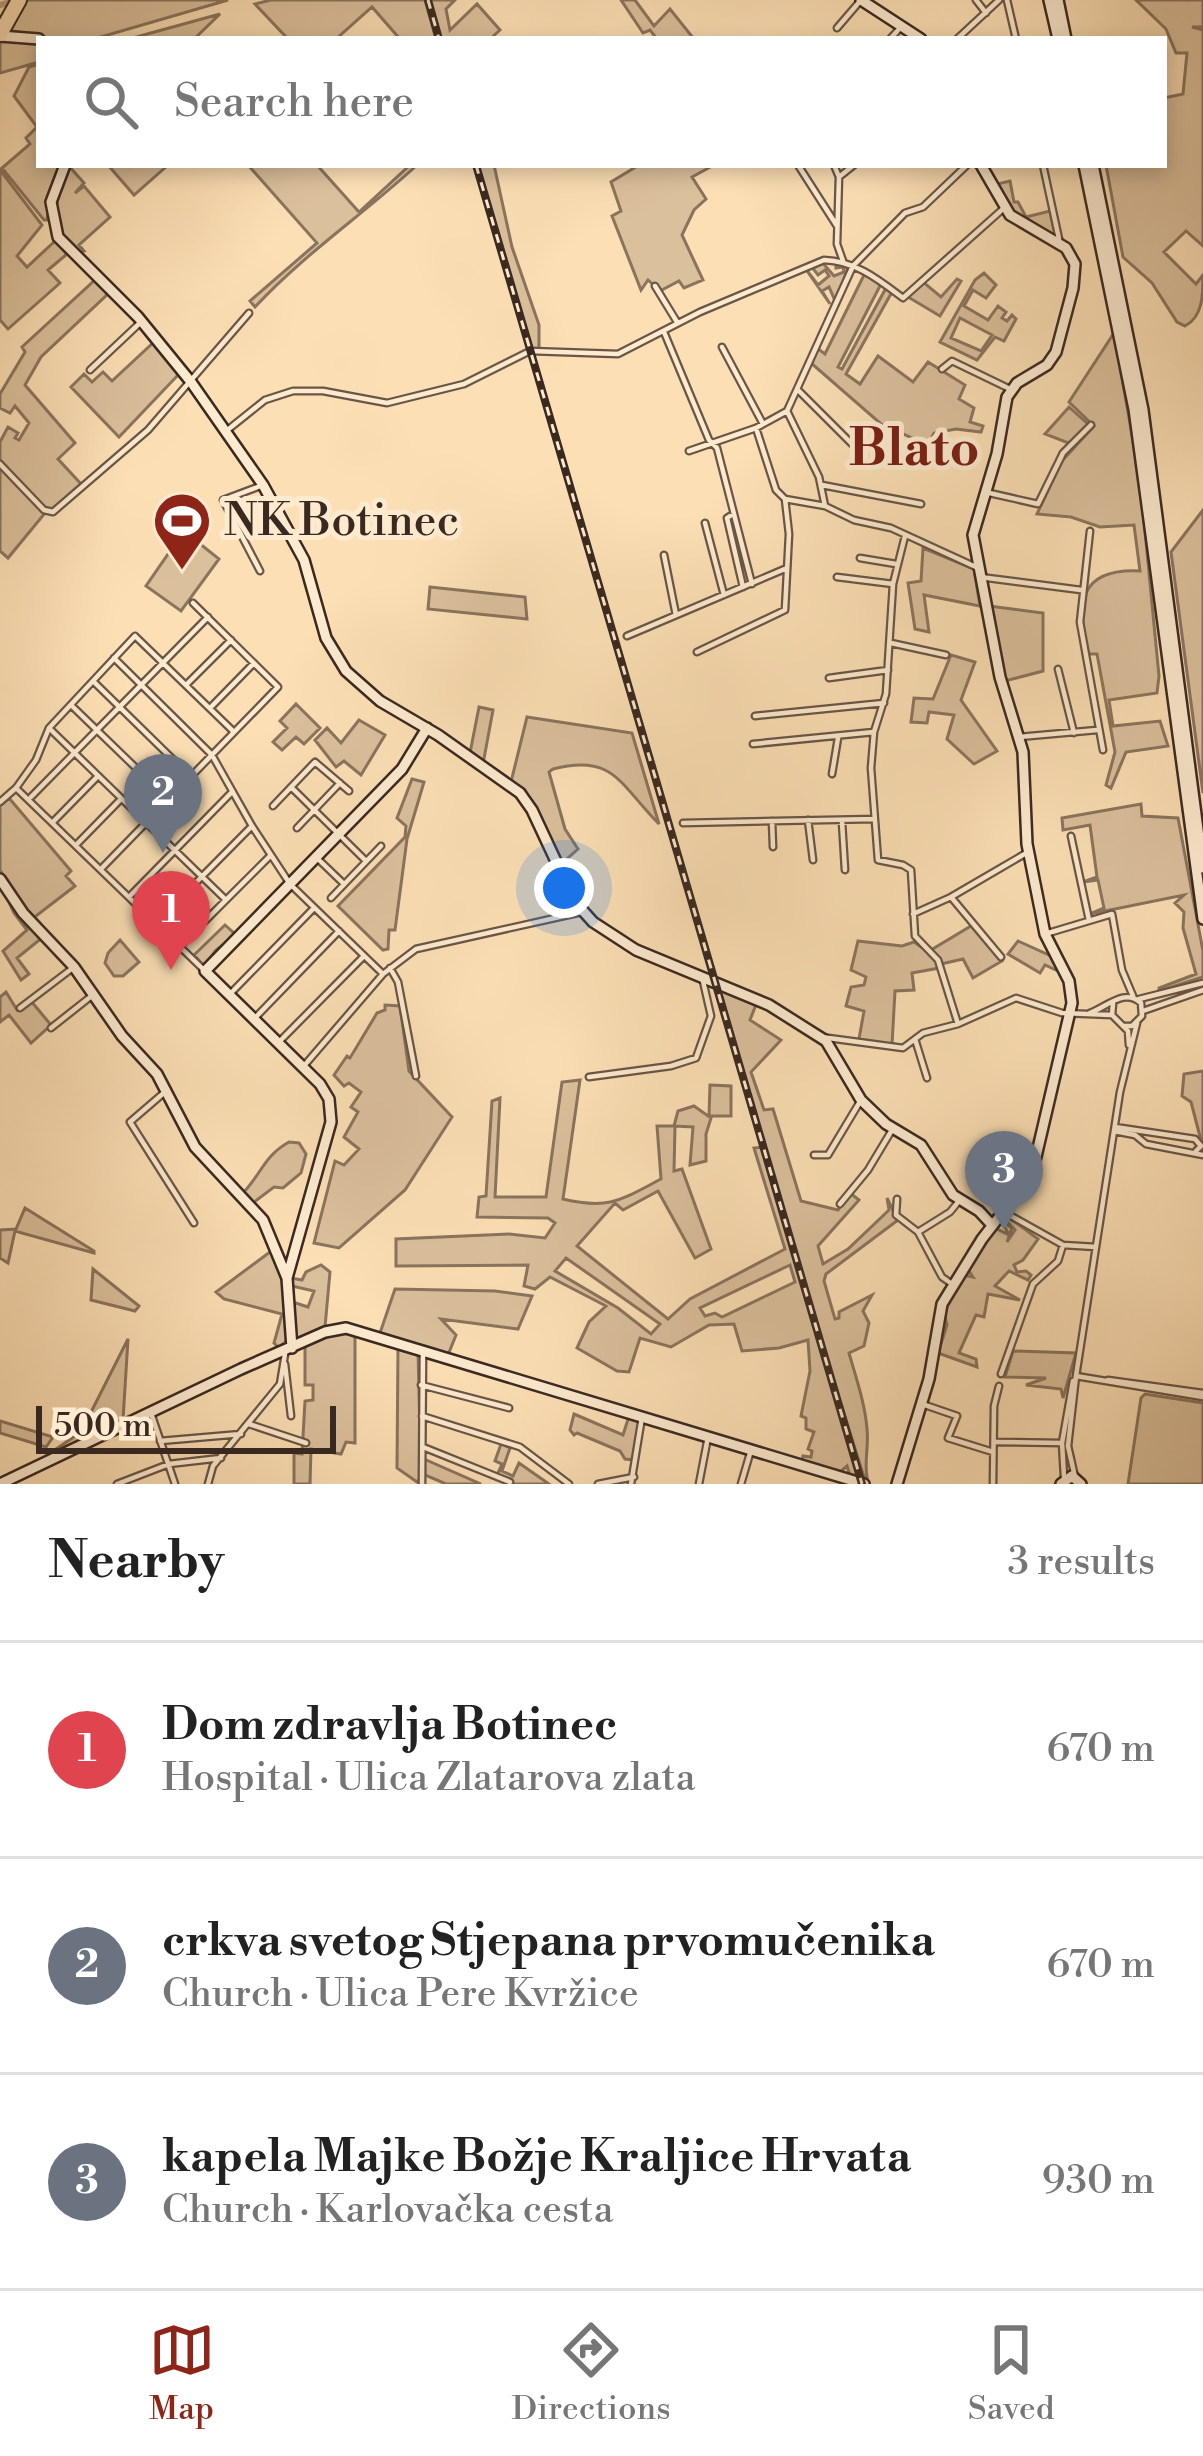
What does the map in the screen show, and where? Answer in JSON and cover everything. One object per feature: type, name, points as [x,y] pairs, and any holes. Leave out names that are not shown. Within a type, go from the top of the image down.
[{"type":"highway","points":[[0,17],[9,0]]},
{"type":"highway","points":[[0,35],[19,0]]},
{"type":"main road","points":[[861,0],[913,36]]},
{"type":"main road","points":[[1053,0],[1061,36]]},
{"type":"main road","points":[[0,35],[36,40]]},
{"type":"main road","points":[[64,168],[51,202],[58,237],[142,321],[263,485],[304,560],[326,638],[338,660],[375,698],[427,728],[524,797],[582,912],[636,950],[769,1005],[821,1037],[861,1100],[893,1129],[922,1146],[959,1201],[979,1211],[992,1225]]},
{"type":"main road","points":[[899,1482],[933,1363],[942,1304],[1017,1195],[1041,1145],[1071,1014],[1071,987],[1046,934],[1028,852],[1019,737],[1000,677],[973,530],[1011,390],[1047,365],[1058,348],[1076,273],[1072,257],[1060,245],[1026,227],[1004,208],[983,168]]},
{"type":"main road","points":[[1090,168],[1144,410],[1203,868]]},
{"type":"main road","points":[[1090,168],[1142,461],[1203,919]]},
{"type":"main road","points":[[288,1349],[287,1279],[332,1116],[327,1094],[205,971],[402,769],[427,728]]},
{"type":"main road","points":[[0,879],[157,1074],[195,1147],[250,1205],[269,1233],[287,1279]]},
{"type":"main road","points":[[269,1233],[297,1242]]},
{"type":"main road","points":[[0,1484],[332,1329],[348,1328],[836,1480],[864,1484]]},
{"type":"street","points":[[837,28],[861,0]]},
{"type":"street","points":[[976,0],[986,13]]},
{"type":"street","points":[[961,36],[1003,0],[1015,36]]},
{"type":"street","points":[[893,36],[900,28]]},
{"type":"street","points":[[800,168],[837,226]]},
{"type":"street","points":[[835,168],[837,244],[843,261]]},
{"type":"street","points":[[838,177],[850,168]]},
{"type":"street","points":[[689,451],[760,426],[787,411],[853,266],[905,213],[923,207],[965,168]]},
{"type":"street","points":[[1044,168],[1060,245]]},
{"type":"street","points":[[225,432],[254,406],[277,395],[308,390],[395,402],[464,384],[530,351],[618,354],[824,260],[843,261],[903,298],[1004,208]]},
{"type":"street","points":[[824,260],[837,244]]},
{"type":"street","points":[[655,286],[679,324]]},
{"type":"street","points":[[0,464],[44,510],[53,512],[148,430],[249,313]]},
{"type":"street","points":[[90,370],[142,321]]},
{"type":"street","points":[[664,332],[712,444],[752,584]]},
{"type":"street","points":[[722,347],[760,426],[776,490],[785,499],[825,506],[854,520],[891,528],[979,572],[1084,590]]},
{"type":"street","points":[[942,369],[952,361],[1011,390]]},
{"type":"street","points":[[796,389],[863,455]]},
{"type":"street","points":[[787,411],[822,484],[825,506]]},
{"type":"street","points":[[985,492],[1038,504],[1063,453],[1091,425]]},
{"type":"street","points":[[822,484],[920,504]]},
{"type":"street","points":[[260,571],[223,500],[263,485]]},
{"type":"street","points":[[697,652],[785,610],[785,499]]},
{"type":"street","points":[[733,514],[727,518],[742,587]]},
{"type":"street","points":[[705,523],[724,595]]},
{"type":"street","points":[[1090,531],[1080,622],[1103,750]]},
{"type":"street","points":[[904,536],[893,584],[884,703],[874,732],[871,774],[878,860],[906,866],[912,873],[915,936],[938,960],[958,1024]]},
{"type":"street","points":[[664,556],[676,615]]},
{"type":"street","points":[[860,558],[896,564]]},
{"type":"street","points":[[627,636],[787,568]]},
{"type":"street","points":[[837,577],[893,584]]},
{"type":"street","points":[[101,869],[278,687],[193,603]]},
{"type":"street","points":[[29,799],[208,617]]},
{"type":"street","points":[[0,802],[39,755],[49,728],[135,636],[234,732]]},
{"type":"street","points":[[186,685],[231,640]]},
{"type":"street","points":[[891,643],[946,655]]},
{"type":"street","points":[[114,658],[212,755],[290,884],[383,974]]},
{"type":"street","points":[[210,708],[254,663]]},
{"type":"street","points":[[1058,669],[1074,733]]},
{"type":"street","points":[[829,678],[888,670]]},
{"type":"street","points":[[93,681],[190,777]]},
{"type":"street","points":[[755,716],[884,703]]},
{"type":"street","points":[[71,705],[169,800]]},
{"type":"street","points":[[49,728],[226,901]]},
{"type":"street","points":[[1019,737],[1100,730]]},
{"type":"street","points":[[752,744],[874,732]]},
{"type":"street","points":[[832,774],[838,736]]},
{"type":"street","points":[[273,806],[315,762],[349,791]]},
{"type":"street","points":[[53,822],[98,776]]},
{"type":"street","points":[[297,828],[340,783]]},
{"type":"street","points":[[291,787],[366,861]]},
{"type":"street","points":[[16,788],[205,971]]},
{"type":"street","points":[[129,897],[232,792]]},
{"type":"street","points":[[76,844],[121,799]]},
{"type":"street","points":[[683,823],[877,819]]},
{"type":"street","points":[[808,820],[813,860]]},
{"type":"street","points":[[842,820],[845,870]]},
{"type":"street","points":[[772,821],[773,848]]},
{"type":"street","points":[[156,923],[252,826]]},
{"type":"street","points":[[1071,836],[1089,920]]},
{"type":"street","points":[[331,898],[381,846]]},
{"type":"street","points":[[913,914],[1028,852]]},
{"type":"street","points":[[180,946],[271,854]]},
{"type":"street","points":[[316,857],[344,884]]},
{"type":"street","points":[[951,897],[1001,956]]},
{"type":"street","points":[[229,995],[314,908]]},
{"type":"street","points":[[303,1067],[383,974],[423,946],[582,912]]},
{"type":"street","points":[[1046,934],[1112,914],[1122,970],[1120,997],[1090,1013]]},
{"type":"street","points":[[254,1019],[339,931]]},
{"type":"street","points":[[278,1043],[364,956]]},
{"type":"street","points":[[20,1008],[74,967]]},
{"type":"street","points":[[390,968],[398,982],[416,1076]]},
{"type":"street","points":[[1122,970],[1143,1012]]},
{"type":"street","points":[[590,1077],[696,1058],[711,1016],[703,980]]},
{"type":"street","points":[[1120,997],[1203,985]]},
{"type":"street","points":[[1070,1481],[1068,1446],[1076,1376],[1114,1129],[1137,1024],[1143,1012],[1203,985]]},
{"type":"street","points":[[51,1028],[94,994]]},
{"type":"street","points":[[821,1037],[897,1049],[1016,998],[1071,1014],[1112,1016],[1130,1037],[1129,1055]]},
{"type":"street","points":[[1112,1016],[1113,1004]]},
{"type":"street","points":[[1123,1026],[1137,1024]]},
{"type":"street","points":[[915,1039],[927,1078]]},
{"type":"street","points":[[166,1091],[130,1122],[194,1222]]},
{"type":"street","points":[[814,1155],[826,1157],[861,1100]]},
{"type":"street","points":[[840,1204],[893,1129]]},
{"type":"street","points":[[1114,1129],[1196,1139],[1201,1151]]},
{"type":"street","points":[[1114,1129],[1141,1140],[1201,1151]]},
{"type":"street","points":[[1141,1140],[1145,1132]]},
{"type":"street","points":[[897,1199],[896,1215],[918,1232],[942,1276],[953,1285]]},
{"type":"street","points":[[918,1232],[959,1201]]},
{"type":"street","points":[[1004,1212],[1063,1245],[1096,1247]]},
{"type":"street","points":[[1001,1374],[1033,1284],[1056,1263],[1063,1245]]},
{"type":"street","points":[[208,1484],[209,1472],[280,1384],[288,1349]]},
{"type":"street","points":[[422,1484],[423,1350]]},
{"type":"street","points":[[285,1364],[291,1416]]},
{"type":"street","points":[[1076,1376],[1203,1395]]},
{"type":"street","points":[[1070,1481],[1062,1443],[1076,1376]]},
{"type":"street","points":[[421,1385],[509,1408]]},
{"type":"street","points":[[993,1484],[994,1402],[1000,1386]]},
{"type":"street","points":[[922,1404],[957,1416],[948,1438],[993,1452]]},
{"type":"street","points":[[150,1412],[176,1484]]},
{"type":"street","points":[[422,1416],[520,1447],[569,1484]]},
{"type":"street","points":[[598,1484],[633,1480],[642,1417]]},
{"type":"street","points":[[249,1424],[306,1443]]},
{"type":"street","points":[[160,1442],[241,1434]]},
{"type":"street","points":[[699,1484],[708,1437]]},
{"type":"street","points":[[993,1442],[1062,1443]]},
{"type":"street","points":[[424,1447],[510,1482]]},
{"type":"street","points":[[741,1484],[751,1450]]},
{"type":"street","points":[[117,1484],[169,1464],[220,1458]]},
{"type":"shaded area","points":[[24,0],[228,0],[104,36],[38,36],[8,30]]},
{"type":"shaded area","points":[[271,0],[425,0],[435,36],[397,36],[372,7],[339,36],[285,36],[255,4]]},
{"type":"shaded area","points":[[430,0],[455,0],[446,9],[450,30],[477,4],[500,30],[493,36],[440,36]]},
{"type":"shaded area","points":[[621,0],[635,0],[654,26],[670,9],[692,36],[655,36],[650,30],[643,33]]},
{"type":"shaded area","points":[[1136,0],[1203,0],[1203,27],[1192,27],[1203,30],[1203,246],[1186,231],[1164,252],[1196,284],[1203,275],[1199,311],[1185,326],[1177,322],[1152,283],[1123,257],[1107,168],[1167,168],[1167,97],[1183,94],[1187,53],[1176,53],[1166,29]]},
{"type":"shaded area","points":[[220,14],[197,36],[140,36]]},
{"type":"shaded area","points":[[36,41],[36,63],[0,73],[0,42]]},
{"type":"shaded area","points":[[36,65],[36,126],[14,96],[29,67]]},
{"type":"shaded area","points":[[36,128],[36,168],[61,168],[51,188],[47,220],[2,168],[30,144],[26,138]]},
{"type":"shaded area","points":[[71,168],[84,183],[75,193],[84,186],[110,217],[79,245],[84,251],[77,253],[62,233],[57,211],[60,189]]},
{"type":"shaded area","points":[[111,168],[165,168],[134,195]]},
{"type":"shaded area","points":[[251,168],[320,168],[359,212],[407,168],[413,168],[255,307],[250,301],[317,243]]},
{"type":"shaded area","points":[[478,168],[495,168],[512,247],[539,325],[539,348],[532,349]]},
{"type":"shaded area","points":[[634,168],[708,168],[692,177],[706,199],[694,210],[682,235],[703,280],[684,288],[679,281],[660,291],[648,280],[641,290],[612,216],[621,211],[611,182]]},
{"type":"shaded area","points":[[0,170],[42,225],[17,256],[27,267],[55,241],[67,254],[48,270],[60,283],[8,329],[0,320]]},
{"type":"shaded area","points":[[1010,181],[1014,202],[1026,217],[1050,211],[1056,238],[1006,205],[997,184]]},
{"type":"shaded area","points":[[822,262],[834,276],[844,272],[843,267],[836,268],[836,262],[848,267],[836,303],[829,287],[822,291],[830,304],[805,268],[818,285],[829,276],[825,270],[818,275],[811,266]]},
{"type":"shaded area","points":[[865,273],[881,284],[838,367],[842,369],[886,288],[892,292],[846,374],[860,384],[878,356],[913,382],[928,362],[965,385],[959,399],[974,408],[970,422],[983,426],[981,432],[934,433],[928,445],[881,424],[811,363],[817,348],[825,354]]},
{"type":"shaded area","points":[[984,273],[996,285],[986,298],[973,290],[964,306],[988,320],[998,306],[1006,312],[1002,318],[1007,321],[1012,315],[1016,319],[1004,341],[995,337],[977,360],[940,342],[975,280]],"holes":[[[960,318],[992,335],[981,351],[951,338]]]},
{"type":"shaded area","points":[[96,279],[111,291],[41,357],[25,385],[75,443],[58,459],[81,484],[54,510],[45,509],[0,460],[0,442],[8,427],[18,433],[15,438],[19,440],[29,423],[15,406],[10,413],[0,408],[0,394],[25,352],[22,347]]},
{"type":"shaded area","points":[[957,279],[961,281],[940,316],[908,297],[922,281],[941,297]]},
{"type":"shaded area","points":[[1114,333],[1140,480],[1159,676],[1157,693],[1109,700],[1113,726],[1160,721],[1168,746],[1126,752],[1111,788],[1106,785],[1115,752],[1097,654],[1088,654],[1083,605],[1093,582],[1140,571],[1134,525],[1100,527],[1071,517],[1037,514],[1061,462],[1094,426],[1069,402]]},
{"type":"shaded area","points":[[154,342],[179,374],[119,437],[71,387],[84,374],[92,382],[103,372],[112,381]]},
{"type":"shaded area","points":[[1069,407],[1089,425],[1071,444],[1045,434]]},
{"type":"shaded area","points":[[0,465],[45,513],[8,558],[0,551]]},
{"type":"shaded area","points":[[1203,510],[1203,793],[1171,552]]},
{"type":"shaded area","name":"NK Botinec","points":[[184,531],[219,559],[181,611],[146,586]]},
{"type":"shaded area","points":[[923,548],[974,569],[980,606],[924,595],[929,632],[915,629],[908,583],[921,581]]},
{"type":"shaded area","points":[[430,587],[525,597],[527,619],[428,609]]},
{"type":"shaded area","points":[[989,606],[1043,613],[1043,671],[1005,681]]},
{"type":"shaded area","points":[[951,655],[975,662],[961,700],[997,751],[974,764],[947,739],[954,715],[929,712],[927,723],[911,722],[914,698],[933,699]]},
{"type":"shaded area","points":[[296,704],[320,728],[304,744],[296,737],[282,750],[273,742],[287,728],[280,721]]},
{"type":"shaded area","points":[[479,707],[493,710],[483,764],[470,753]]},
{"type":"shaded area","points":[[527,717],[632,733],[659,824],[603,769],[573,765],[553,769],[549,772],[565,829],[578,849],[561,864],[525,790],[511,782]]},
{"type":"shaded area","points":[[359,720],[385,735],[361,775],[344,761],[336,767],[315,740],[327,728],[341,743]]},
{"type":"shaded area","points":[[412,779],[424,782],[407,839],[395,930],[389,930],[388,949],[383,950],[338,906],[405,837],[406,826],[397,818]]},
{"type":"shaded area","points":[[9,798],[71,871],[66,876],[75,886],[32,919],[0,870],[0,806]]},
{"type":"shaded area","points":[[1141,804],[1142,816],[1178,818],[1203,951],[1203,977],[1159,991],[1196,974],[1183,928],[1184,912],[1175,903],[1184,895],[1090,914],[1104,908],[1098,880],[1083,882],[1097,877],[1090,825],[1063,830],[1062,818]]},
{"type":"shaded area","points":[[0,883],[43,937],[17,958],[29,974],[21,980],[3,951],[27,930]]},
{"type":"shaded area","points":[[225,925],[236,935],[204,966],[194,955]]},
{"type":"shaded area","points":[[971,926],[1002,961],[973,978],[963,959],[941,964],[931,950]]},
{"type":"shaded area","points":[[120,940],[139,962],[123,976],[114,976],[105,963]]},
{"type":"shaded area","points":[[858,941],[902,946],[914,942],[934,956],[939,968],[912,973],[914,990],[895,991],[892,1045],[859,1039],[864,1011],[846,1006],[851,987],[864,985],[866,977],[851,970]]},
{"type":"shaded area","points":[[1018,941],[1051,956],[1060,972],[1045,965],[1040,973],[1008,954]]},
{"type":"shaded area","points":[[719,987],[757,1002],[750,1020],[781,1040],[751,1072],[764,1110],[773,1109],[801,1201],[838,1210],[850,1193],[859,1200],[818,1246],[823,1264],[848,1249],[889,1210],[887,1198],[898,1220],[826,1274],[824,1281],[835,1319],[839,1312],[872,1295],[863,1311],[869,1323],[864,1346],[849,1353],[866,1419],[867,1477],[834,1382],[859,1479],[850,1476],[847,1466],[839,1473],[802,1462],[803,1456],[811,1457],[808,1449],[814,1432],[806,1429],[806,1418],[801,1416],[810,1371],[808,1340],[742,1351],[734,1324],[709,1325],[671,1347],[640,1338],[629,1372],[617,1371],[577,1348],[589,1322],[606,1306],[550,1277],[535,1289],[524,1286],[528,1265],[396,1266],[396,1239],[509,1234],[545,1238],[555,1223],[548,1218],[477,1217],[479,1197],[486,1196],[492,1101],[500,1098],[495,1197],[546,1197],[562,1082],[580,1080],[563,1199],[614,1201],[661,1179],[657,1126],[674,1126],[678,1111],[694,1106],[711,1118],[706,1161],[690,1165],[693,1127],[675,1126],[674,1171],[682,1169],[711,1249],[695,1258],[658,1191],[623,1210],[615,1203],[577,1246],[668,1319],[690,1299],[785,1249],[754,1148],[763,1147],[812,1310]],"holes":[[[566,1258],[660,1324],[651,1334],[618,1308],[555,1271]],[[790,1265],[795,1282],[722,1317],[705,1316],[700,1308]]]},
{"type":"shaded area","points":[[6,992],[17,1010],[31,1001],[51,1025],[31,1043],[9,1015],[0,1022],[0,997]]},
{"type":"shaded area","points":[[385,1005],[400,1006],[409,1071],[452,1117],[405,1190],[339,1248],[314,1243],[335,1161],[344,1165],[359,1149],[344,1137],[358,1112],[351,1107],[361,1092],[349,1083],[344,1086],[334,1075]]},
{"type":"shaded area","points":[[1203,1071],[1203,1148],[1191,1102],[1182,1096],[1184,1074]]},
{"type":"shaded area","points":[[710,1085],[731,1086],[731,1116],[709,1116]]},
{"type":"shaded area","points":[[289,1142],[299,1143],[306,1154],[301,1173],[253,1203],[243,1193],[268,1159]]},
{"type":"shaded area","points":[[25,1208],[94,1253],[15,1231],[8,1263],[0,1258],[0,1230],[16,1229]]},
{"type":"shaded area","points":[[1007,1216],[1038,1239],[1014,1265],[1017,1272],[1031,1275],[1028,1280],[1009,1271],[995,1286],[1020,1300],[988,1294],[984,1317],[976,1315],[959,1353],[976,1359],[977,1367],[938,1353],[947,1325],[944,1313],[963,1275],[973,1277],[967,1268],[995,1228],[1009,1235],[1001,1220],[1012,1228],[1007,1242],[1015,1230]]},
{"type":"shaded area","points":[[274,1249],[284,1278],[287,1340],[279,1348],[274,1343],[282,1314],[224,1299],[216,1292]]},
{"type":"shaded area","points":[[321,1265],[330,1272],[325,1327],[297,1340],[293,1302],[308,1307],[314,1291],[292,1286],[291,1278],[302,1280],[306,1272]]},
{"type":"shaded area","points":[[93,1269],[139,1306],[135,1311],[91,1300]]},
{"type":"shaded area","points":[[395,1289],[532,1296],[518,1329],[441,1319],[456,1335],[448,1355],[380,1333]]},
{"type":"shaded area","points":[[338,1332],[355,1332],[355,1443],[346,1442],[341,1454],[311,1449],[310,1484],[294,1484],[294,1453],[302,1454],[305,1401],[313,1400],[313,1385],[305,1385],[305,1344]]},
{"type":"shaded area","points":[[128,1339],[123,1420],[46,1456],[81,1432]]},
{"type":"shaded area","points":[[398,1345],[418,1351],[421,1477],[417,1482],[397,1468]]},
{"type":"shaded area","points":[[1013,1351],[1076,1353],[1063,1398],[1061,1389],[1026,1385],[1046,1378],[1005,1377]]},
{"type":"shaded area","points":[[1145,1394],[1203,1403],[1203,1484],[1128,1484]]},
{"type":"shaded area","points":[[574,1414],[623,1435],[629,1416],[639,1419],[635,1460],[574,1435],[570,1430]]},
{"type":"shaded area","points":[[0,1421],[53,1437],[46,1447],[0,1433]]},
{"type":"shaded area","points":[[501,1444],[510,1448],[502,1471],[513,1476],[519,1463],[549,1484],[513,1484],[497,1475],[502,1464],[495,1461]]},
{"type":"shaded area","points":[[424,1459],[481,1484],[446,1484],[425,1475]]},
{"type":"waterway","points":[[0,5],[14,1]]},
{"type":"railway","points":[[428,0],[438,36]]},
{"type":"railway","points":[[477,168],[862,1484]]},
{"type":"place","name":"NK Botinec","points":[[182,572]]},
{"type":"place","name":"crkva svetog Stjepana prvomučenika","points":[[163,853]]},
{"type":"place","name":"Dom zdravlja Botinec","points":[[171,970]]},
{"type":"place","name":"kapela Majke Božje Kraljice Hrvata","points":[[1004,1230]]},
{"type":"district","name":"Blato","points":[[914,450]]}]
